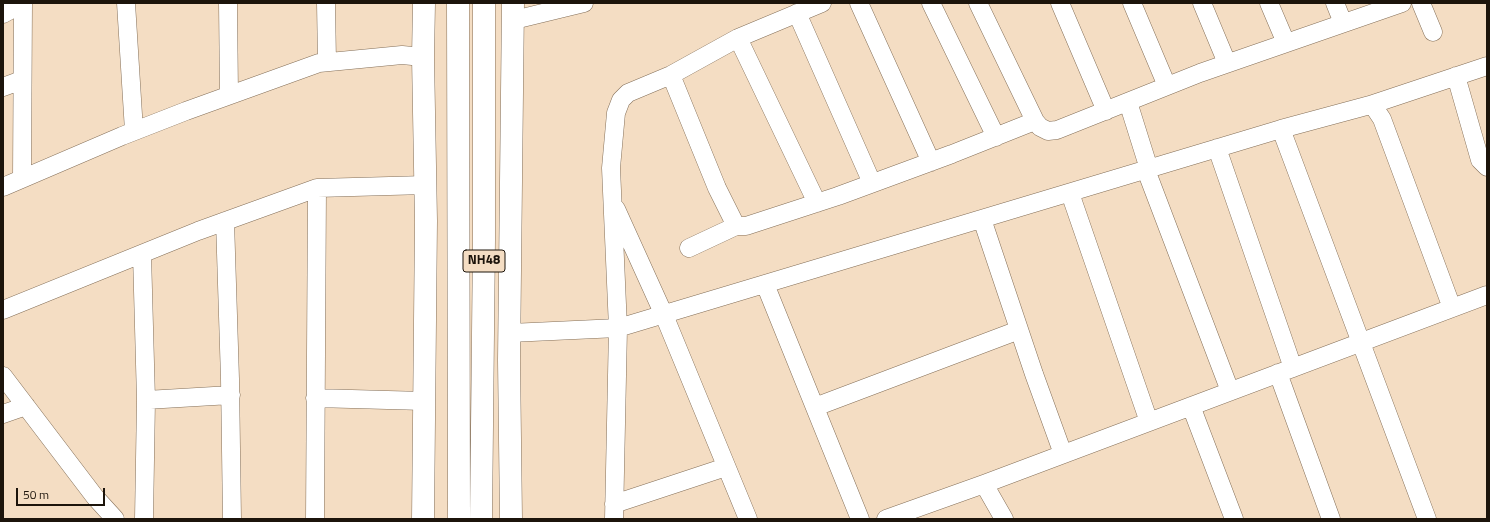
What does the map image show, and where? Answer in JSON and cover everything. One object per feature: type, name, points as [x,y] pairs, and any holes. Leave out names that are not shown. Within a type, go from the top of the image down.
[{"type":"main road","points":[[423,519],[426,221],[423,57],[424,3]]},
{"type":"main road","name":"NH48","points":[[458,3],[458,519]]},
{"type":"main road","name":"NH48","points":[[481,519],[484,240],[484,3]]},
{"type":"main road","points":[[511,519],[509,368],[514,12]]},
{"type":"street","points":[[3,14],[23,3],[22,178]]},
{"type":"street","points":[[126,3],[134,131]]},
{"type":"street","points":[[228,3],[229,95]]},
{"type":"street","points":[[326,3],[327,62]]},
{"type":"street","points":[[514,12],[584,3]]},
{"type":"street","points":[[726,467],[614,511],[618,328],[611,168],[616,113],[621,100],[628,93],[671,75],[738,38],[822,3]]},
{"type":"street","points":[[859,3],[931,162]]},
{"type":"street","points":[[931,3],[996,137]]},
{"type":"street","points":[[978,3],[1035,121],[1040,127],[1048,131],[1057,130],[1167,86],[1227,64],[1402,3]]},
{"type":"street","points":[[1060,3],[1106,111]]},
{"type":"street","points":[[1132,3],[1167,86]]},
{"type":"street","points":[[1202,3],[1227,64]]},
{"type":"street","points":[[1269,3],[1286,43]]},
{"type":"street","points":[[1334,3],[1343,24]]},
{"type":"street","points":[[1421,3],[1433,32]]},
{"type":"street","points":[[798,13],[872,183]]},
{"type":"street","points":[[738,38],[817,203]]},
{"type":"street","points":[[3,187],[134,131],[319,63],[402,56],[423,57]]},
{"type":"street","points":[[510,333],[618,328],[1281,129],[1370,105],[1487,66]]},
{"type":"street","points":[[671,75],[717,188],[736,226]]},
{"type":"street","points":[[1456,76],[1480,160],[1487,167]]},
{"type":"street","points":[[3,87],[22,80]]},
{"type":"street","points":[[1128,102],[1148,169],[1230,391]]},
{"type":"street","points":[[1370,105],[1374,107],[1382,119],[1452,308]]},
{"type":"street","points":[[688,248],[736,226],[746,226],[817,203],[931,162],[1035,121]]},
{"type":"street","points":[[1281,129],[1427,519]]},
{"type":"street","points":[[1217,148],[1331,519]]},
{"type":"street","points":[[3,310],[225,221],[317,188],[426,185]]},
{"type":"street","points":[[315,519],[317,188]]},
{"type":"street","points":[[1070,193],[1149,422]]},
{"type":"street","points":[[612,200],[664,315],[748,519]]},
{"type":"street","points":[[982,219],[1063,454]]},
{"type":"street","points":[[225,221],[231,395],[232,519]]},
{"type":"street","points":[[142,254],[146,400],[144,519]]},
{"type":"street","points":[[766,284],[860,519]]},
{"type":"street","points":[[886,519],[984,484],[1487,295]]},
{"type":"street","points":[[815,407],[1019,330]]},
{"type":"street","points":[[3,376],[96,497],[115,519]]},
{"type":"street","points":[[146,400],[231,395]]},
{"type":"street","points":[[315,398],[424,401]]},
{"type":"street","points":[[3,414],[26,406]]},
{"type":"street","points":[[1191,406],[1234,519]]},
{"type":"street","points":[[984,484],[1004,519]]}]
